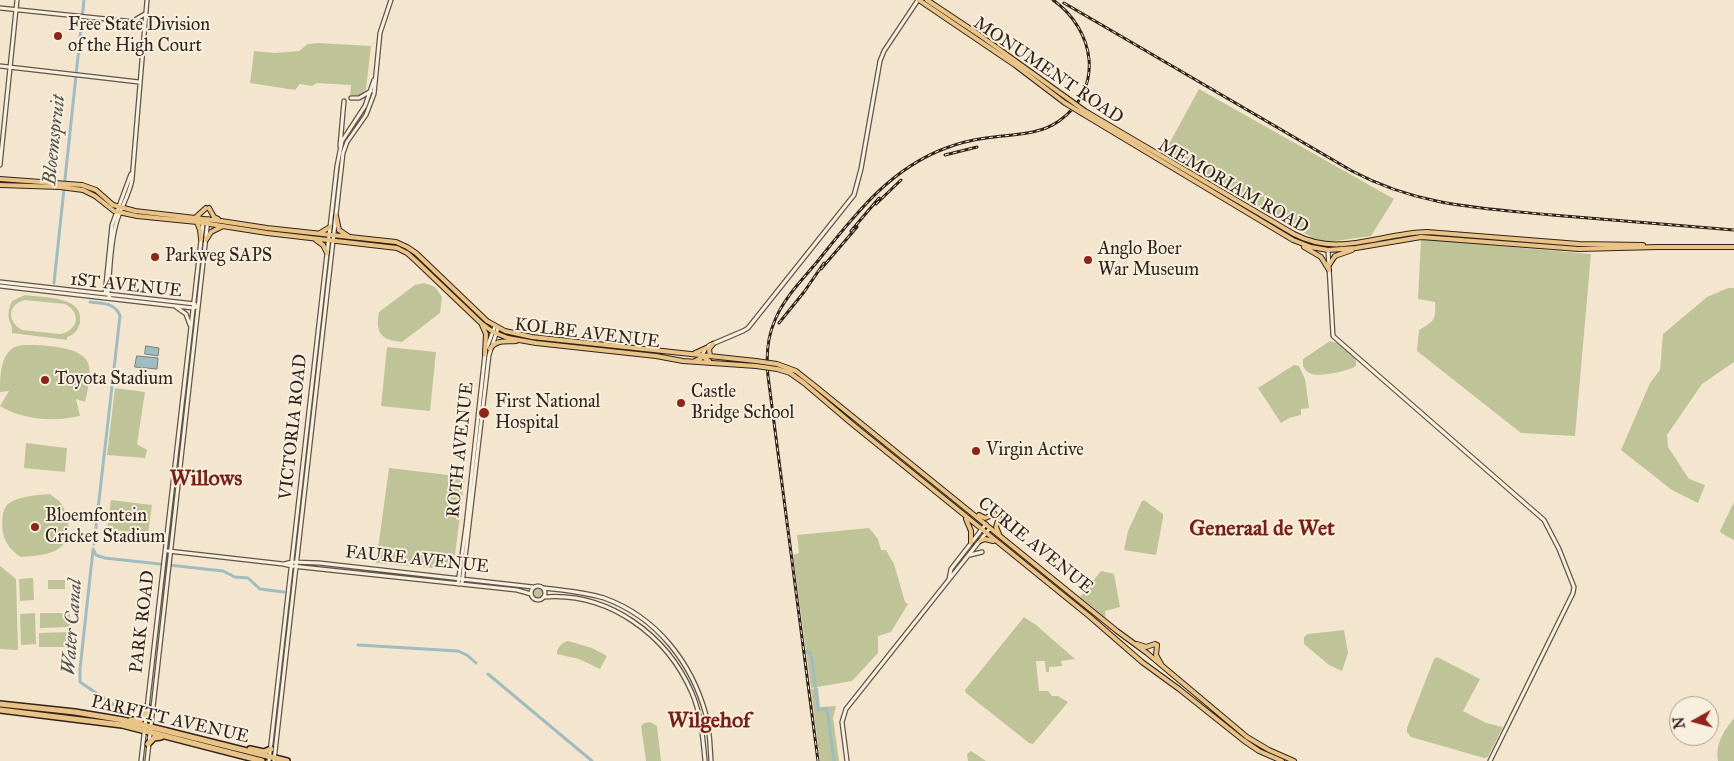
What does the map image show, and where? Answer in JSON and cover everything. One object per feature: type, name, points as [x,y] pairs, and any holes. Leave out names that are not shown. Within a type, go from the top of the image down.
[{"type":"highway","name":"PARFITT AVENUE","points":[[0,704],[67,711],[123,720],[167,737],[262,761]]},
{"type":"highway","points":[[123,720],[142,719],[145,716],[147,707]]},
{"type":"highway","points":[[33,708],[54,713],[58,717]]},
{"type":"highway","name":"PARFITT AVENUE","points":[[0,710],[147,729],[287,761]]},
{"type":"highway","points":[[67,711],[73,716],[96,719],[102,722]]},
{"type":"highway","points":[[148,744],[154,738],[167,737]]},
{"type":"highway","points":[[223,746],[232,745],[264,752],[271,748]]},
{"type":"main road","name":"MONUMENT ROAD","points":[[919,0],[1084,112],[1139,146]]},
{"type":"main road","name":"MONUMENT ROAD","points":[[927,0],[978,34],[1066,100]]},
{"type":"main road","name":"MEMORIAM ROAD","points":[[1139,146],[1293,240],[1311,247],[1328,250],[1416,237],[1482,238],[1557,248],[1734,248]]},
{"type":"main road","name":"MEMORIAM ROAD","points":[[1139,146],[1305,240],[1320,244],[1357,246]]},
{"type":"main road","points":[[0,179],[73,186],[90,192],[119,209],[196,220],[221,220]]},
{"type":"main road","points":[[26,180],[27,185]]},
{"type":"main road","points":[[0,185],[60,185]]},
{"type":"main road","points":[[196,220],[207,208],[214,217],[221,220],[318,234],[331,238]]},
{"type":"main road","points":[[336,216],[339,230],[352,237]]},
{"type":"main road","points":[[196,220],[204,240],[211,232],[223,227]]},
{"type":"main road","points":[[206,221],[223,227],[314,238],[331,238]]},
{"type":"main road","points":[[318,234],[330,227]]},
{"type":"main road","name":"KOLBE AVENUE","points":[[331,238],[352,237],[396,242],[407,247],[416,253],[479,316],[497,327],[520,335],[686,353],[756,364]]},
{"type":"main road","points":[[314,238],[323,245],[327,254]]},
{"type":"main road","name":"KOLBE AVENUE","points":[[331,238],[402,250],[481,323],[494,333],[520,341],[693,362],[756,364]]},
{"type":"main road","points":[[1293,240],[1321,257],[1329,268]]},
{"type":"main road","points":[[1320,244],[1328,250],[1336,245]]},
{"type":"main road","points":[[1329,268],[1334,256],[1357,246]]},
{"type":"main road","points":[[481,323],[486,334],[485,354]]},
{"type":"main road","points":[[490,349],[497,342],[520,341]]},
{"type":"main road","points":[[589,348],[590,343]]},
{"type":"main road","points":[[710,356],[709,348],[713,344]]},
{"type":"main road","points":[[693,354],[706,348]]},
{"type":"main road","points":[[674,352],[682,356],[683,361]]},
{"type":"main road","points":[[683,361],[686,353]]},
{"type":"main road","points":[[693,362],[702,355],[707,360],[726,364]]},
{"type":"main road","name":"CURIE AVENUE","points":[[756,364],[794,370],[811,382],[1254,742],[1294,761]]},
{"type":"main road","name":"CURIE AVENUE","points":[[777,367],[804,383],[983,532],[1089,616],[1142,662],[1243,740],[1265,754],[1282,761]]},
{"type":"main road","points":[[964,506],[983,518],[997,516],[997,529],[1002,538]]},
{"type":"main road","points":[[963,515],[971,528],[971,543]]},
{"type":"main road","points":[[980,541],[985,539],[998,543]]},
{"type":"main road","points":[[1133,642],[1146,647],[1156,645],[1156,655],[1165,668]]},
{"type":"street","points":[[0,165],[17,0]]},
{"type":"street","points":[[107,298],[110,234],[132,171],[147,0]]},
{"type":"street","points":[[376,75],[382,25],[391,0]]},
{"type":"street","points":[[702,355],[706,348],[748,328],[853,197],[861,169],[880,61],[884,51],[919,0]]},
{"type":"street","points":[[0,8],[144,23]]},
{"type":"street","points":[[130,22],[145,14]]},
{"type":"street","points":[[0,66],[139,82]]},
{"type":"street","name":"VICTORIA ROAD","points":[[307,455],[328,289],[330,227],[337,166],[345,136],[361,113],[376,75]]},
{"type":"street","name":"VICTORIA ROAD","points":[[272,759],[307,455],[327,254],[336,216],[347,142],[371,105],[376,75]]},
{"type":"street","points":[[351,98],[359,98],[371,91]]},
{"type":"street","points":[[340,150],[344,101]]},
{"type":"street","points":[[337,166],[342,166]]},
{"type":"street","points":[[333,200],[338,200]]},
{"type":"street","name":"PARK ROAD","points":[[167,551],[198,306],[206,221]]},
{"type":"street","name":"PARK ROAD","points":[[147,729],[147,707],[166,562],[190,333],[204,240]]},
{"type":"street","points":[[1328,250],[1333,336],[1544,520],[1559,549],[1573,585],[1574,593],[1490,761]]},
{"type":"street","name":"1ST AVENUE","points":[[0,282],[107,293],[194,306]]},
{"type":"street","name":"1ST AVENUE","points":[[1,286],[174,306],[198,306]]},
{"type":"street","points":[[323,290],[328,289]]},
{"type":"street","points":[[174,306],[186,314],[190,333]]},
{"type":"street","name":"ROTH AVENUE","points":[[461,579],[485,354],[497,327]]},
{"type":"street","name":"ROTH AVENUE","points":[[461,579],[490,349],[494,333]]},
{"type":"street","points":[[847,761],[842,722],[844,712],[980,541],[986,524]]},
{"type":"street","points":[[949,579],[952,569],[971,543],[990,528]]},
{"type":"street","points":[[167,551],[295,565]]},
{"type":"street","points":[[968,555],[982,552]]},
{"type":"street","name":"FAURE AVENUE","points":[[295,565],[371,569],[533,588]]},
{"type":"street","name":"FAURE AVENUE","points":[[295,565],[523,591],[531,594]]},
{"type":"street","name":"PARK ROAD","points":[[147,729],[165,569]]},
{"type":"street","points":[[370,574],[371,569]]},
{"type":"street","points":[[460,584],[461,579]]},
{"type":"street","points":[[495,583],[496,588]]},
{"type":"street","points":[[705,761],[701,727],[692,694],[678,667],[662,645],[629,618],[603,606],[582,599],[559,597],[536,600],[531,594],[533,588],[539,585],[544,588],[573,591],[596,596],[618,604],[641,618],[667,640],[684,663],[700,696],[708,726],[711,761]]},
{"type":"street","points":[[544,588],[546,592],[544,598]]},
{"type":"street","points":[[629,618],[633,613]]},
{"type":"street","points":[[637,624],[641,618]]},
{"type":"street","points":[[652,636],[656,630]]},
{"type":"street","points":[[662,645],[667,640]]},
{"type":"street","points":[[673,660],[679,655]]},
{"type":"street","points":[[678,667],[684,663]]},
{"type":"street","name":"VICTORIA ROAD","points":[[272,759],[271,748],[277,713]]},
{"type":"street","points":[[701,727],[708,726]]},
{"type":"street","points":[[147,729],[147,761]]},
{"type":"street","points":[[141,761],[147,729]]},
{"type":"street","points":[[702,737],[709,736]]},
{"type":"green space","points":[[308,44],[371,46],[366,89],[360,95],[350,95],[351,85],[317,83],[312,86],[300,84],[295,90],[250,83],[254,51],[275,53],[299,51]]},
{"type":"green space","points":[[1199,89],[1394,199],[1371,236],[1328,242],[1313,238],[1164,153]]},
{"type":"green space","points":[[1421,239],[1591,254],[1575,436],[1521,433],[1417,351],[1419,330],[1433,320],[1435,308],[1435,302],[1418,299]]},
{"type":"green space","points":[[424,283],[435,287],[442,297],[440,313],[402,342],[384,337],[378,325],[379,312],[415,285]]},
{"type":"green space","points":[[1728,288],[1734,288],[1734,362],[1702,384],[1667,435],[1668,447],[1689,479],[1705,485],[1698,503],[1672,490],[1621,450],[1650,383],[1660,370],[1663,334],[1707,297]]},
{"type":"green space","points":[[25,295],[61,300],[76,307],[80,314],[79,326],[74,334],[67,337],[67,340],[12,333],[8,313],[12,301]],"holes":[[[25,300],[65,304],[74,312],[76,321],[71,329],[60,334],[22,330],[11,318],[12,309],[15,305]]]},
{"type":"green space","points":[[1330,341],[1337,343],[1356,359],[1356,366],[1341,372],[1327,374],[1316,375],[1306,371],[1303,366],[1303,359]]},
{"type":"green space","name":"Toyota Stadium","points":[[23,345],[59,347],[69,349],[84,357],[88,363],[90,376],[85,402],[76,399],[80,416],[60,419],[39,419],[9,411],[0,406],[9,391],[0,392],[3,363],[10,351],[15,347]]},
{"type":"green space","points":[[387,347],[436,352],[430,411],[381,406]]},
{"type":"green space","points":[[1294,365],[1299,366],[1305,379],[1309,408],[1301,409],[1301,415],[1289,418],[1281,423],[1258,388]]},
{"type":"green space","points":[[115,388],[145,392],[137,444],[147,450],[145,458],[107,455]]},
{"type":"green space","points":[[26,443],[67,448],[65,472],[24,468]]},
{"type":"green space","points":[[389,468],[465,477],[453,570],[376,563]]},
{"type":"green space","name":"Bloemfontein Cricket Stadium","points":[[50,494],[59,501],[65,511],[69,529],[68,535],[62,546],[58,549],[43,554],[21,557],[7,544],[3,533],[2,521],[5,507],[12,501],[22,498]]},
{"type":"green space","points":[[111,500],[152,505],[148,534],[107,529]]},
{"type":"green space","points":[[1144,500],[1163,514],[1156,555],[1124,550],[1128,531]]},
{"type":"green space","points":[[1734,502],[1734,540],[1720,531]]},
{"type":"green space","points":[[869,528],[878,539],[881,550],[886,550],[894,564],[905,602],[908,604],[891,632],[878,636],[878,653],[852,681],[811,688],[793,555],[799,553],[797,535]]},
{"type":"green space","points":[[0,566],[16,579],[18,650],[0,649]]},
{"type":"green space","points":[[1101,571],[1114,574],[1120,607],[1105,611],[1106,618],[1080,597]]},
{"type":"green space","points":[[33,578],[34,600],[20,601],[19,579]]},
{"type":"green space","points":[[48,580],[65,580],[65,589],[48,589]]},
{"type":"green space","points":[[538,586],[544,592],[538,598],[532,592]]},
{"type":"green space","points":[[35,613],[36,644],[21,645],[20,614]]},
{"type":"green space","points":[[40,613],[70,613],[70,627],[40,628]]},
{"type":"green space","points":[[1024,617],[1075,659],[1061,661],[1062,666],[1049,667],[1049,672],[1046,672],[1045,661],[1036,661],[1039,691],[1048,691],[1052,696],[1058,696],[1068,702],[1033,744],[1029,743],[966,693],[965,690]]},
{"type":"green space","points":[[1344,630],[1348,653],[1342,671],[1329,665],[1304,644],[1304,637],[1308,634]]},
{"type":"green space","points":[[68,632],[69,647],[39,647],[39,633]]},
{"type":"green space","points":[[568,641],[592,648],[607,656],[600,669],[579,659],[557,654],[560,646]]},
{"type":"green space","points":[[1437,657],[1480,679],[1463,711],[1486,723],[1503,727],[1488,757],[1484,758],[1411,737],[1407,732],[1434,659]]},
{"type":"green space","points":[[818,688],[820,707],[836,706],[833,718],[839,761],[820,761],[811,689]]},
{"type":"green space","points":[[1734,718],[1734,761],[1718,761],[1719,743]]},
{"type":"green space","points":[[650,722],[657,726],[661,761],[646,761],[641,726],[644,723]]},
{"type":"green space","points":[[971,751],[986,761],[968,761],[967,754]]},
{"type":"water","points":[[146,346],[159,348],[158,356],[145,354]]},
{"type":"water","points":[[137,356],[158,358],[157,369],[135,367]]},
{"type":"waterway","name":"Bloemspruit","points":[[54,283],[84,0]]},
{"type":"waterway","name":"Bloemspruit","points":[[90,302],[112,306],[118,311],[120,316],[94,544]]},
{"type":"waterway","points":[[93,549],[96,555],[105,558],[223,571],[235,577],[248,578],[260,589],[284,592]]},
{"type":"waterway","name":"Water Canal","points":[[93,550],[80,682],[127,714]]},
{"type":"waterway","points":[[358,645],[458,651],[467,655],[476,663]]},
{"type":"waterway","points":[[805,651],[810,653],[812,659],[818,710],[827,709],[834,761]]},
{"type":"waterway","points":[[488,674],[592,761]]},
{"type":"railway","points":[[818,761],[768,376],[768,348],[772,327],[788,297],[859,211],[890,181],[907,168],[926,157],[961,143],[1024,134],[1051,126],[1074,108],[1083,92],[1088,76],[1089,59],[1078,27],[1067,12],[1053,0]]},
{"type":"railway","points":[[1064,3],[1352,171],[1401,192],[1449,204],[1474,207],[1734,230]]},
{"type":"railway","points":[[945,155],[977,147]]},
{"type":"railway","points":[[876,204],[901,180]]},
{"type":"railway","points":[[851,231],[879,198]]},
{"type":"railway","points":[[821,269],[857,227]]},
{"type":"railway","points":[[779,323],[824,263]]},
{"type":"place","name":"Free State Division of the High Court","points":[[58,36]]},
{"type":"place","name":"Parkweg SAPS","points":[[155,257]]},
{"type":"place","name":"Anglo Boer War Museum","points":[[1088,260]]},
{"type":"place","name":"Toyota Stadium","points":[[45,380]]},
{"type":"place","name":"Castle Bridge School","points":[[681,403]]},
{"type":"place","name":"First National Hospital","points":[[484,413]]},
{"type":"place","name":"Virgin Active","points":[[976,451]]},
{"type":"place","name":"Bloemfontein Cricket Stadium","points":[[35,527]]},
{"type":"district","name":"Willows","points":[[206,480]]},
{"type":"district","name":"Generaal de Wet","points":[[1262,530]]},
{"type":"district","name":"Wilgehof","points":[[709,722]]}]
